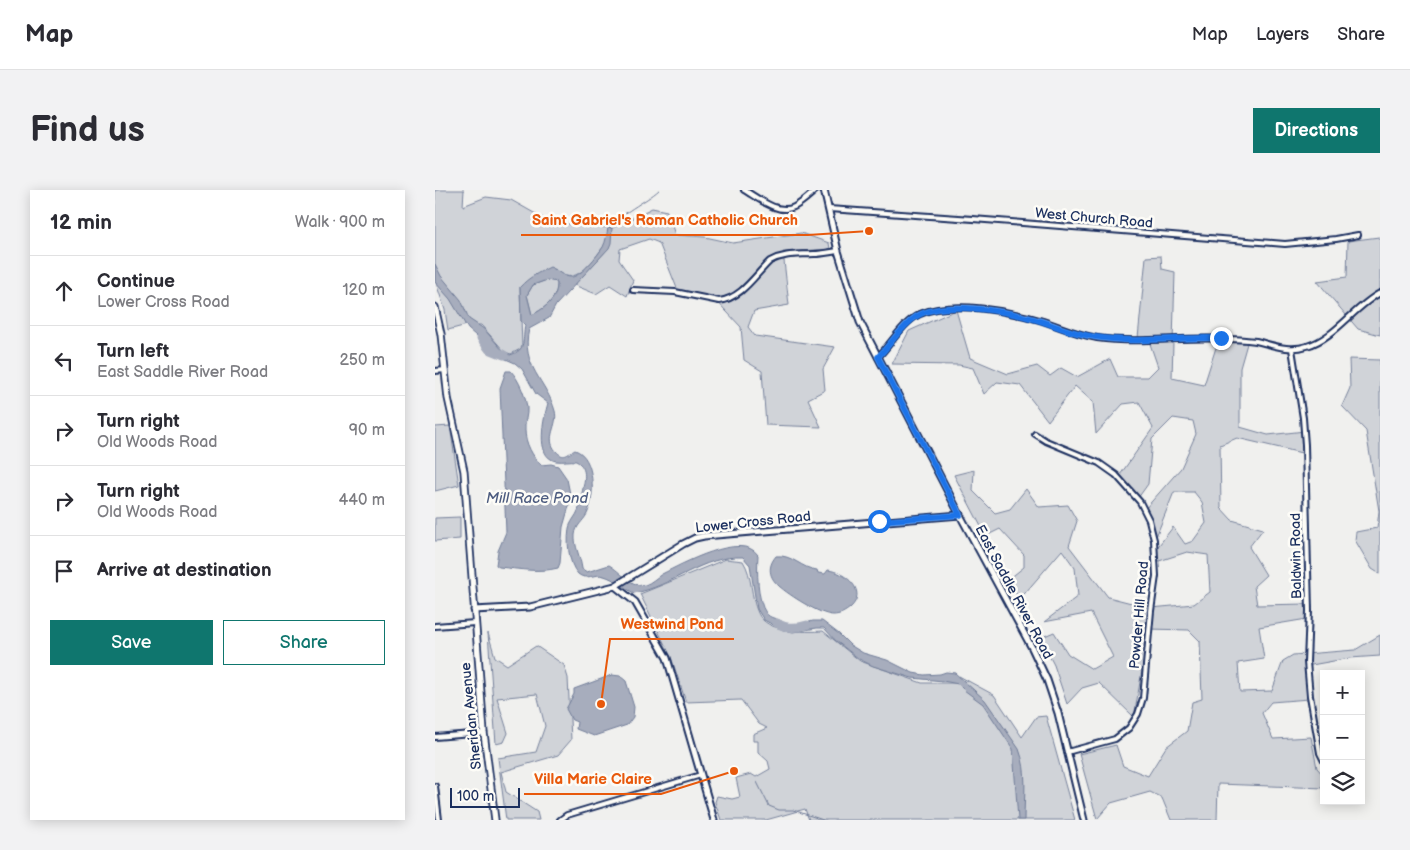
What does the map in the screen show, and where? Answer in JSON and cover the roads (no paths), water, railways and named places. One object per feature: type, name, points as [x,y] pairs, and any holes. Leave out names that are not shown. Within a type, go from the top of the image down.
[{"type":"main road","name":"Sheridan Avenue","points":[[435,307],[441,334],[448,398],[464,470],[484,733],[495,820]]},
{"type":"street","points":[[744,190],[769,204],[783,209],[795,206],[817,190]]},
{"type":"street","name":"East Saddle River Road","points":[[824,190],[837,251],[860,322],[1040,664],[1053,696],[1084,820]]},
{"type":"street","name":"West Church Road","points":[[829,210],[988,220],[1285,244],[1358,235]]},
{"type":"street","points":[[633,290],[675,292],[719,301],[725,300],[736,295],[770,261],[776,258],[790,254],[815,254],[837,251]]},
{"type":"street","points":[[878,357],[906,326],[920,314],[935,310],[961,308],[989,310],[1030,318],[1096,338],[1130,340],[1221,338],[1255,341],[1292,349],[1308,346],[1324,338],[1366,300],[1380,293]]},
{"type":"street","name":"Baldwin Road","points":[[1292,349],[1303,418],[1305,445],[1309,611],[1308,680],[1320,754],[1323,760]]},
{"type":"street","points":[[435,371],[445,370]]},
{"type":"street","name":"Powder Hill Road","points":[[1035,434],[1046,442],[1094,461],[1116,475],[1140,502],[1149,520],[1154,540],[1156,576],[1143,698],[1138,714],[1129,728],[1115,739],[1067,752]]},
{"type":"street","name":"Lower Cross Road","points":[[474,610],[530,607],[617,585],[683,544],[705,536],[960,515]]},
{"type":"street","points":[[617,585],[635,602],[667,658],[715,820]]},
{"type":"street","points":[[435,626],[475,623]]},
{"type":"street","points":[[435,737],[484,733]]},
{"type":"street","points":[[560,820],[567,815],[588,808],[701,775]]},
{"type":"street","points":[[435,786],[439,820]]},
{"type":"water","points":[[608,227],[612,228],[609,248],[556,305],[549,318],[529,329],[527,342],[531,363],[555,411],[556,416],[551,436],[553,446],[563,456],[575,450],[582,454],[590,469],[592,489],[590,507],[575,535],[582,569],[587,572],[609,565],[631,582],[645,585],[671,569],[711,552],[739,546],[750,549],[758,555],[759,593],[763,608],[766,613],[783,622],[788,628],[813,621],[822,621],[850,645],[863,653],[887,660],[913,673],[924,675],[946,672],[955,673],[985,700],[1019,749],[1022,758],[1025,775],[1024,820],[1018,820],[1013,749],[983,704],[958,684],[912,678],[873,666],[859,659],[836,641],[824,628],[793,632],[783,630],[764,620],[757,609],[750,565],[743,557],[714,561],[661,585],[634,593],[608,577],[601,575],[584,577],[575,570],[570,558],[568,537],[570,525],[580,506],[584,480],[583,467],[576,461],[556,461],[549,458],[545,452],[542,436],[548,403],[536,394],[522,369],[515,363],[499,356],[468,329],[450,299],[435,282],[435,264],[441,276],[461,300],[469,319],[484,329],[504,352],[510,355],[519,350],[523,344],[525,325],[521,321],[520,287],[530,278],[550,267],[563,275],[569,277],[576,276],[593,260],[603,247]],"holes":[[[547,280],[557,282],[557,288],[550,302],[532,315],[527,295],[533,285]]]},
{"type":"water","name":"Mill Race Pond","points":[[506,371],[511,371],[514,375],[525,398],[527,410],[525,435],[532,454],[541,465],[551,464],[558,466],[567,479],[571,499],[563,527],[558,568],[529,570],[499,567],[496,565],[498,551],[506,532],[500,388]]},
{"type":"water","points":[[776,556],[792,559],[817,570],[818,573],[825,574],[828,570],[841,574],[853,583],[856,589],[855,602],[844,612],[833,615],[820,612],[805,604],[784,590],[773,579],[770,568]]},
{"type":"water","points":[[612,675],[620,676],[626,681],[634,707],[633,717],[627,725],[594,736],[576,729],[577,722],[572,720],[566,709],[574,694],[574,689]]},
{"type":"waterway","points":[[611,228],[626,213],[659,190]]},
{"type":"waterway","points":[[481,338],[489,349],[504,355]]},
{"type":"waterway","points":[[777,623],[792,627],[807,625]]},
{"type":"waterway","points":[[757,782],[769,806],[779,810],[793,810],[823,820]]},
{"type":"place","name":"Saint Gabriel's Roman Catholic Church","points":[[869,231]]},
{"type":"place","name":"Westwind Pond","points":[[601,704]]},
{"type":"place","name":"Villa Marie Claire","points":[[734,771]]}]
